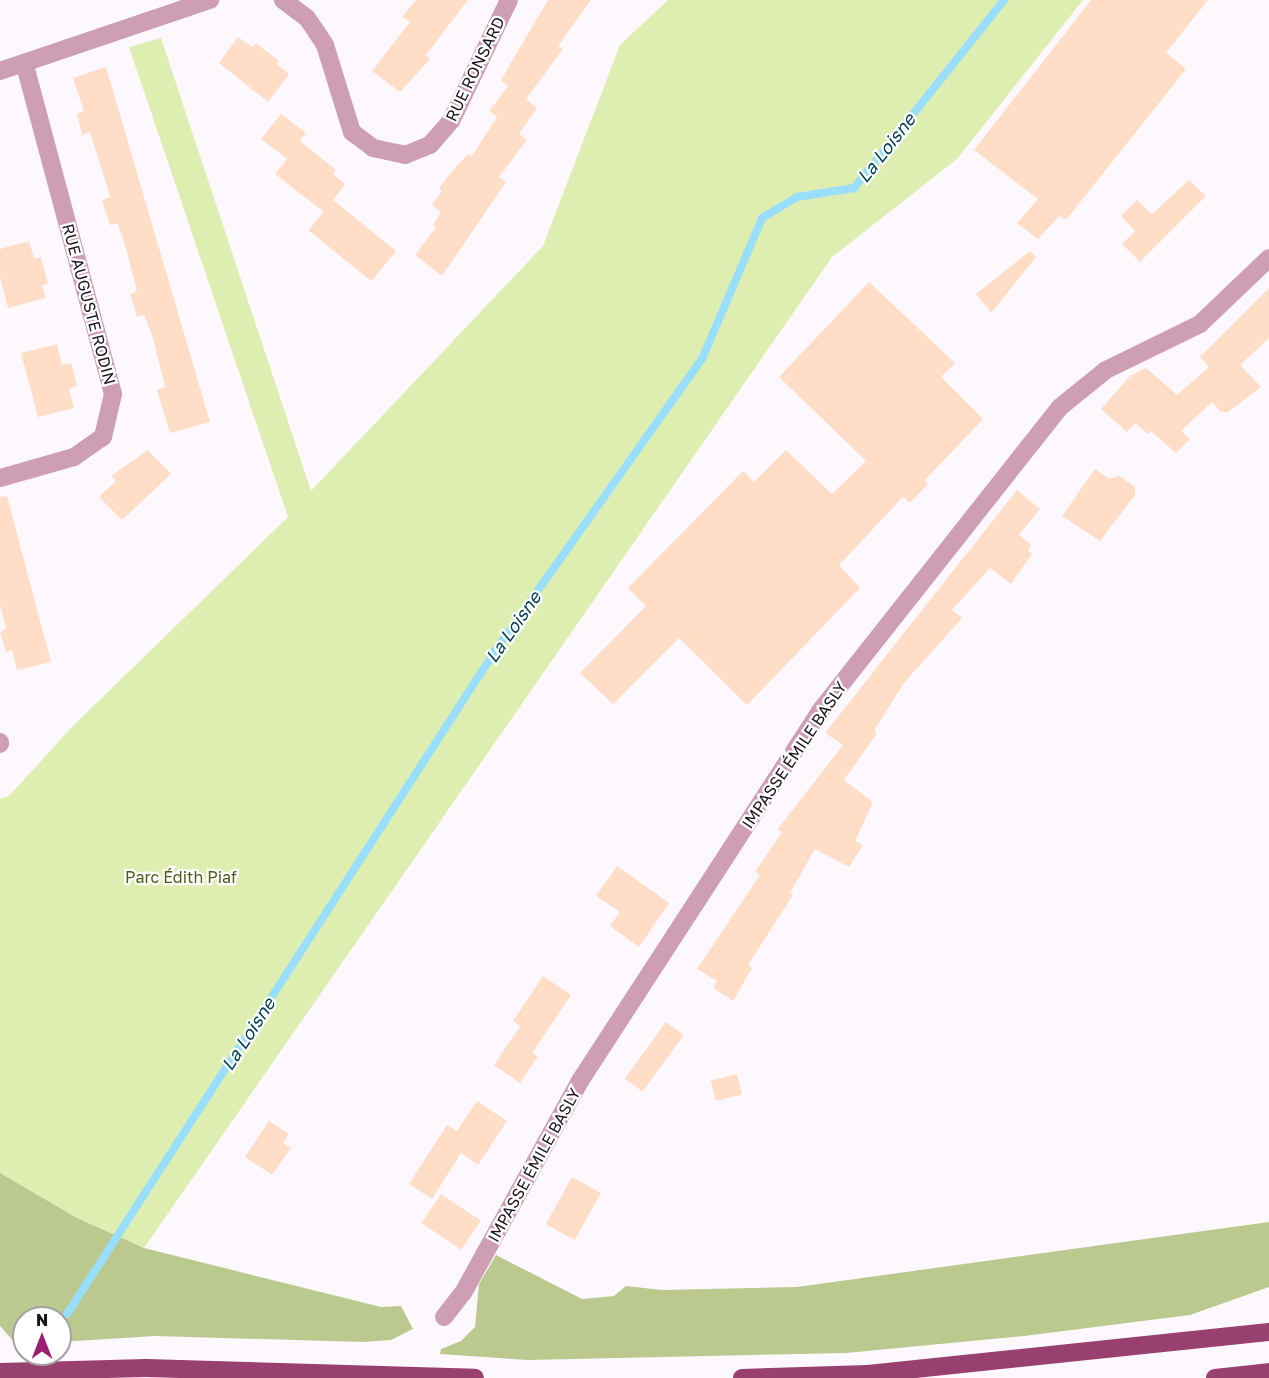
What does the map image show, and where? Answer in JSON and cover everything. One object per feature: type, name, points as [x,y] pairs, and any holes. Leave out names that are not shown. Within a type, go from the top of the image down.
[{"type":"highway","points":[[742,1378],[868,1374],[1269,1332]]},
{"type":"highway","points":[[0,1372],[146,1368],[475,1378]]},
{"type":"highway","points":[[1215,1378],[1269,1372]]},
{"type":"street","points":[[0,71],[122,32],[182,4],[210,0]]},
{"type":"street","name":"RUE RONSARD","points":[[283,0],[307,18],[325,45],[352,132],[373,148],[405,155],[430,145],[451,121],[509,0]]},
{"type":"street","name":"RUE AUGUSTE RODIN","points":[[0,478],[74,457],[103,437],[113,394],[24,63]]},
{"type":"street","name":"IMPASSE ÉMILE BASLY","points":[[444,1317],[463,1293],[580,1081],[819,711],[1059,408],[1125,358],[1200,324],[1269,258]]},
{"type":"green space","name":"Parc Édith Piaf","points":[[668,0],[1083,0],[957,159],[832,257],[144,1248],[77,1218],[0,1173],[0,799],[9,796],[74,725],[288,517],[129,47],[161,38],[311,491],[543,246],[620,45]]},
{"type":"green space","points":[[0,1173],[77,1218],[144,1248],[381,1307],[401,1306],[413,1329],[391,1340],[363,1342],[155,1336],[72,1341],[72,1306],[12,1306],[12,1340],[0,1326]]},
{"type":"green space","points":[[1269,1222],[1269,1287],[1190,1315],[1024,1336],[846,1353],[528,1360],[440,1354],[441,1349],[461,1341],[475,1327],[479,1284],[496,1255],[582,1299],[614,1296],[626,1286],[662,1290],[797,1287]]},
{"type":"building","points":[[416,0],[468,0],[426,55],[430,59],[400,92],[372,71],[410,22],[402,17]]},
{"type":"building","points":[[548,0],[591,0],[558,46],[563,49],[526,99],[537,108],[519,134],[527,140],[499,177],[506,182],[442,276],[415,255],[436,227],[433,225],[441,212],[432,205],[442,191],[439,188],[457,165],[469,154],[472,156],[497,117],[489,111],[508,86],[501,80]]},
{"type":"building","points":[[1091,0],[1208,0],[1166,53],[1186,69],[1066,220],[1059,216],[1038,239],[1017,223],[1038,199],[974,150]]},
{"type":"building","points":[[238,37],[252,47],[256,43],[279,61],[277,64],[289,74],[268,102],[219,63]]},
{"type":"building","points":[[106,67],[210,422],[170,433],[157,390],[165,387],[152,335],[144,315],[137,317],[130,294],[137,291],[124,241],[117,223],[110,225],[102,200],[110,197],[90,132],[82,135],[77,114],[84,111],[73,78]]},
{"type":"building","points":[[281,114],[306,133],[300,141],[336,170],[333,174],[345,184],[324,212],[275,174],[287,159],[261,139]]},
{"type":"building","points":[[1189,180],[1206,196],[1140,262],[1122,244],[1135,231],[1121,216],[1137,200],[1152,214]]},
{"type":"building","points":[[333,200],[396,251],[371,281],[308,230]]},
{"type":"building","points":[[29,241],[34,259],[41,257],[48,284],[42,285],[46,298],[8,308],[0,277],[0,249]]},
{"type":"building","points":[[1030,251],[1036,257],[991,313],[976,294]]},
{"type":"building","points":[[869,282],[955,363],[941,377],[983,419],[925,480],[928,484],[910,503],[903,497],[839,565],[860,588],[747,705],[679,638],[613,704],[580,673],[646,606],[628,588],[743,471],[754,482],[786,450],[832,494],[866,461],[779,377]]},
{"type":"building","points":[[1269,288],[1269,338],[1240,365],[1261,387],[1228,412],[1221,412],[1212,402],[1181,431],[1190,439],[1176,453],[1151,431],[1148,434],[1135,423],[1127,432],[1101,409],[1130,376],[1146,368],[1177,395],[1209,367],[1200,357]]},
{"type":"building","points":[[57,344],[62,365],[71,363],[77,386],[69,389],[74,408],[38,417],[21,353]]},
{"type":"building","points":[[148,450],[171,474],[122,520],[99,497],[116,481],[111,476]]},
{"type":"building","points":[[1095,469],[1109,479],[1119,476],[1135,487],[1135,495],[1100,541],[1062,516]]},
{"type":"building","points":[[1017,490],[1040,509],[1019,535],[1031,545],[1028,550],[1032,554],[1011,584],[990,568],[952,610],[962,618],[904,683],[874,731],[877,733],[844,780],[873,802],[855,841],[863,845],[849,867],[815,849],[790,893],[793,895],[748,965],[752,968],[733,1001],[713,988],[717,981],[697,969],[760,875],[755,872],[782,832],[777,830],[843,745],[825,733]]},
{"type":"building","points":[[7,496],[51,662],[17,670],[12,650],[6,652],[0,632],[6,628],[0,604],[0,497]]},
{"type":"building","points":[[617,866],[669,903],[639,947],[610,926],[620,912],[596,896]]},
{"type":"building","points":[[543,976],[571,995],[532,1053],[538,1056],[520,1083],[494,1065],[520,1026],[513,1021]]},
{"type":"building","points":[[666,1022],[684,1035],[643,1092],[625,1079]]},
{"type":"building","points":[[737,1074],[742,1094],[716,1101],[711,1081]]},
{"type":"building","points":[[477,1101],[507,1121],[478,1165],[461,1153],[432,1199],[409,1184],[447,1125],[457,1131]]},
{"type":"building","points":[[269,1121],[289,1134],[283,1143],[291,1148],[272,1175],[245,1157]]},
{"type":"building","points":[[572,1177],[601,1193],[575,1240],[546,1224]]},
{"type":"building","points":[[441,1194],[481,1221],[461,1250],[421,1223]]},
{"type":"waterway","name":"La Loisne","points":[[72,1306],[495,651],[702,359],[762,218],[797,197],[854,188],[1004,0]]}]
